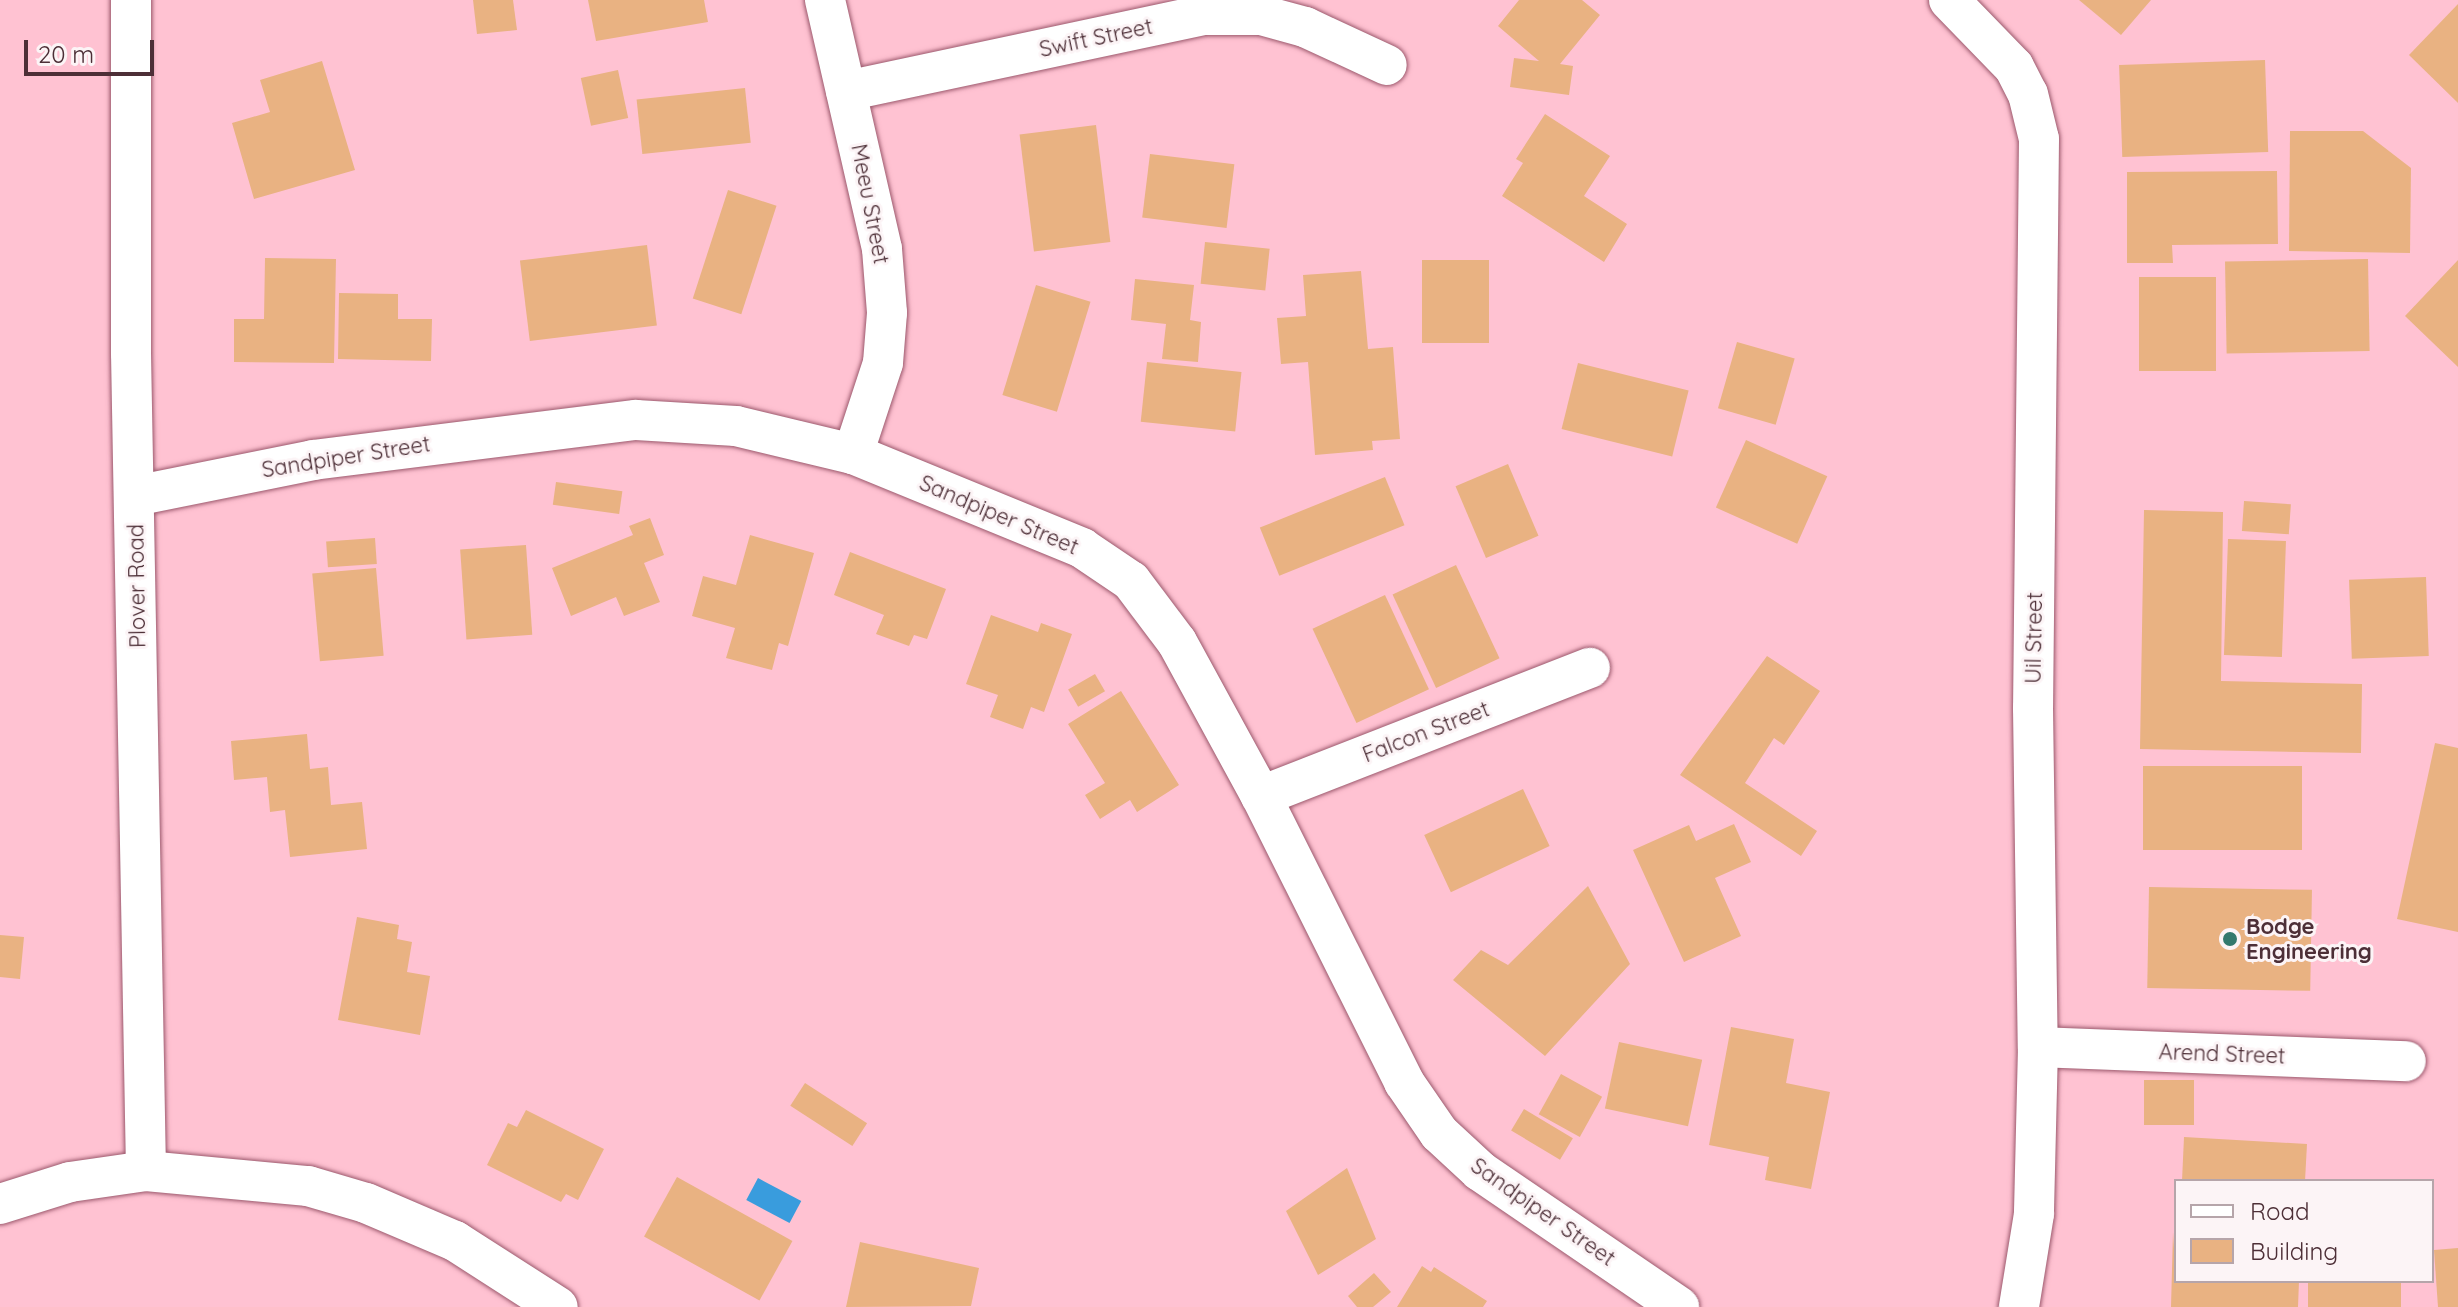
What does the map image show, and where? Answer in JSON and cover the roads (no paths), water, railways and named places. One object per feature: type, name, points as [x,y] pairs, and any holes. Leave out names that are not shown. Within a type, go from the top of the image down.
[{"type":"street","name":"Plover Road","points":[[131,0],[146,1171]]},
{"type":"street","name":"Meeu Street","points":[[825,0],[882,249],[887,313],[883,363],[853,454]]},
{"type":"street","name":"Uil Street","points":[[1949,0],[2014,67],[2028,94],[2039,139],[2033,708],[2038,1047],[2034,1214],[2019,1307]]},
{"type":"street","name":"Swift Street","points":[[846,91],[1204,15],[1261,15],[1305,27],[1387,65]]},
{"type":"street","name":"Sandpiper Street","points":[[135,496],[313,460],[636,420],[736,426],[853,454],[1082,548],[1131,581],[1177,642],[1261,796],[1404,1082],[1439,1133],[1480,1171],[1679,1307]]},
{"type":"street","name":"Falcon Street","points":[[1261,796],[1590,668]]},
{"type":"street","name":"Arend Street","points":[[2038,1047],[2406,1061]]},
{"type":"street","points":[[0,1204],[70,1182],[146,1171],[308,1186],[366,1203],[455,1241],[558,1307]]},
{"type":"water","points":[[758,1178],[801,1201],[790,1223],[746,1200]]},
{"type":"place","name":"Bodge Engineering","points":[[2230,939]]}]
